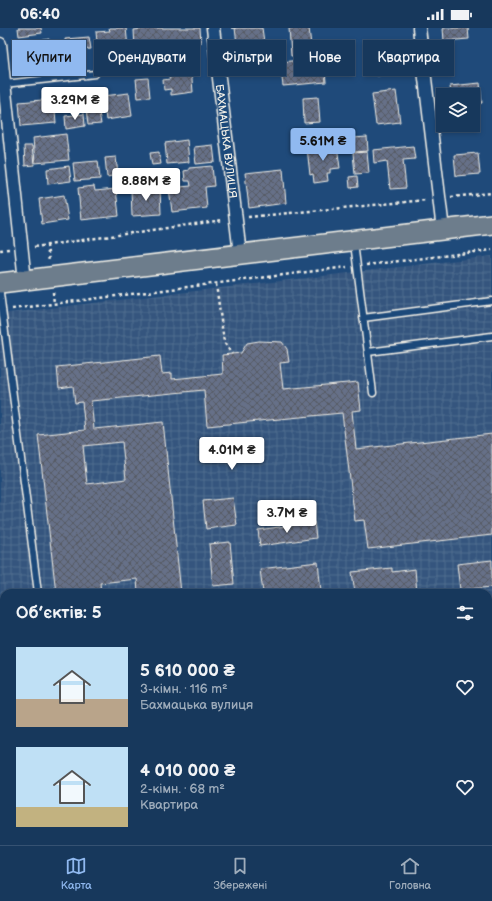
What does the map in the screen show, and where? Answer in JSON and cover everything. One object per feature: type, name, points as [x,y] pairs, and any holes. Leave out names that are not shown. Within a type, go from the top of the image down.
[{"type":"main road","points":[[0,284],[492,224]]},
{"type":"street","name":"БАХМАЦЬКА ВУЛИЦЯ","points":[[214,28],[240,254]]},
{"type":"street","points":[[419,28],[443,230]]},
{"type":"street","points":[[0,44],[2,84],[25,281]]},
{"type":"lane","points":[[2,84],[94,74]]},
{"type":"lane","points":[[354,241],[373,393]]},
{"type":"lane","points":[[0,294],[37,589]]},
{"type":"lane","points":[[363,318],[492,301]]},
{"type":"lane","points":[[368,352],[492,336]]},
{"type":"path","points":[[2,310],[492,250]]},
{"type":"path","points":[[216,284],[224,342],[232,354]]},
{"type":"shaded area","points":[[492,256],[492,589],[0,589],[0,314]]},
{"type":"building","points":[[18,28],[41,28],[42,33],[19,36]]},
{"type":"building","points":[[109,28],[126,28],[127,40],[97,40],[96,32],[110,31]]},
{"type":"building","points":[[149,28],[200,28],[201,42],[200,40],[135,40],[134,30]]},
{"type":"building","points":[[235,28],[262,28],[264,40],[236,40]]},
{"type":"building","points":[[289,28],[309,28],[310,40],[294,40],[294,56],[291,56]]},
{"type":"building","points":[[443,28],[468,28],[469,39],[444,40]]},
{"type":"building","points":[[89,37],[91,49],[86,49],[86,40],[65,39]]},
{"type":"building","points":[[286,61],[294,61],[294,76],[326,76],[326,82],[283,86],[282,76],[286,76]]},
{"type":"building","points":[[169,76],[192,76],[193,92],[171,95],[171,89],[164,90],[163,80],[170,79]]},
{"type":"building","points":[[148,78],[150,97],[138,98],[136,79]]},
{"type":"building","points":[[480,83],[482,103],[480,103],[480,88],[450,88],[450,86]]},
{"type":"building","points":[[396,91],[400,122],[376,125],[372,94]]},
{"type":"building","points":[[129,93],[132,116],[106,120],[103,96]]},
{"type":"building","points":[[318,97],[320,122],[304,123],[303,98]]},
{"type":"building","points":[[54,99],[56,123],[21,126],[19,102]]},
{"type":"building","points":[[98,107],[101,124],[88,125],[86,109]]},
{"type":"building","points":[[84,114],[85,126],[66,129],[65,116]]},
{"type":"building","points":[[66,134],[69,160],[35,163],[33,138]]},
{"type":"building","points":[[367,137],[368,151],[354,152],[353,138]]},
{"type":"building","points":[[187,140],[189,162],[167,164],[165,143]]},
{"type":"building","points":[[213,145],[215,162],[196,164],[194,147]]},
{"type":"building","points":[[337,145],[340,168],[330,169],[330,173],[327,173],[328,181],[314,183],[313,174],[310,175],[307,148]]},
{"type":"building","points":[[24,146],[32,146],[34,165],[25,166]]},
{"type":"building","points":[[413,146],[415,159],[403,160],[406,188],[390,189],[387,161],[374,163],[373,150]]},
{"type":"building","points":[[159,152],[161,164],[152,165],[150,153]]},
{"type":"building","points":[[367,152],[369,173],[355,174],[353,153]]},
{"type":"building","points":[[478,153],[480,174],[456,176],[454,155]]},
{"type":"building","points":[[116,157],[118,175],[107,177],[105,158]]},
{"type":"building","points":[[98,161],[100,179],[75,181],[73,163]]},
{"type":"building","points":[[69,166],[71,181],[48,184],[47,169]]},
{"type":"building","points":[[212,166],[214,186],[205,187],[207,208],[172,212],[169,188],[191,186],[190,181],[185,181],[184,171],[189,170],[189,168]]},
{"type":"building","points":[[283,169],[286,203],[249,208],[245,173]]},
{"type":"building","points":[[357,176],[358,187],[350,188],[349,177]]},
{"type":"building","points":[[94,186],[95,191],[116,189],[119,216],[81,220],[78,188]]},
{"type":"building","points":[[160,188],[161,214],[132,216],[131,189]]},
{"type":"building","points":[[64,195],[68,220],[42,224],[39,199]]},
{"type":"building","points":[[259,341],[282,342],[287,349],[289,362],[280,363],[283,389],[358,382],[361,410],[352,411],[356,449],[492,434],[492,535],[368,549],[364,520],[355,521],[342,413],[207,426],[204,390],[91,401],[94,429],[163,422],[181,589],[138,589],[137,579],[100,583],[101,589],[56,589],[38,435],[85,430],[82,402],[75,403],[73,386],[59,388],[57,367],[160,356],[162,374],[172,373],[172,379],[223,374],[222,355],[241,353],[247,343]],"holes":[[[122,442],[126,479],[87,484],[83,446]]]},
{"type":"building","points":[[233,498],[237,525],[206,529],[203,501]]},
{"type":"building","points":[[314,522],[316,538],[260,546],[258,530]]},
{"type":"building","points":[[230,542],[234,584],[213,586],[209,544]]},
{"type":"building","points":[[492,560],[492,587],[460,589],[457,564]]},
{"type":"building","points":[[318,562],[321,589],[262,589],[260,569]]},
{"type":"building","points":[[392,568],[392,572],[415,569],[417,589],[354,589],[352,572]]}]
